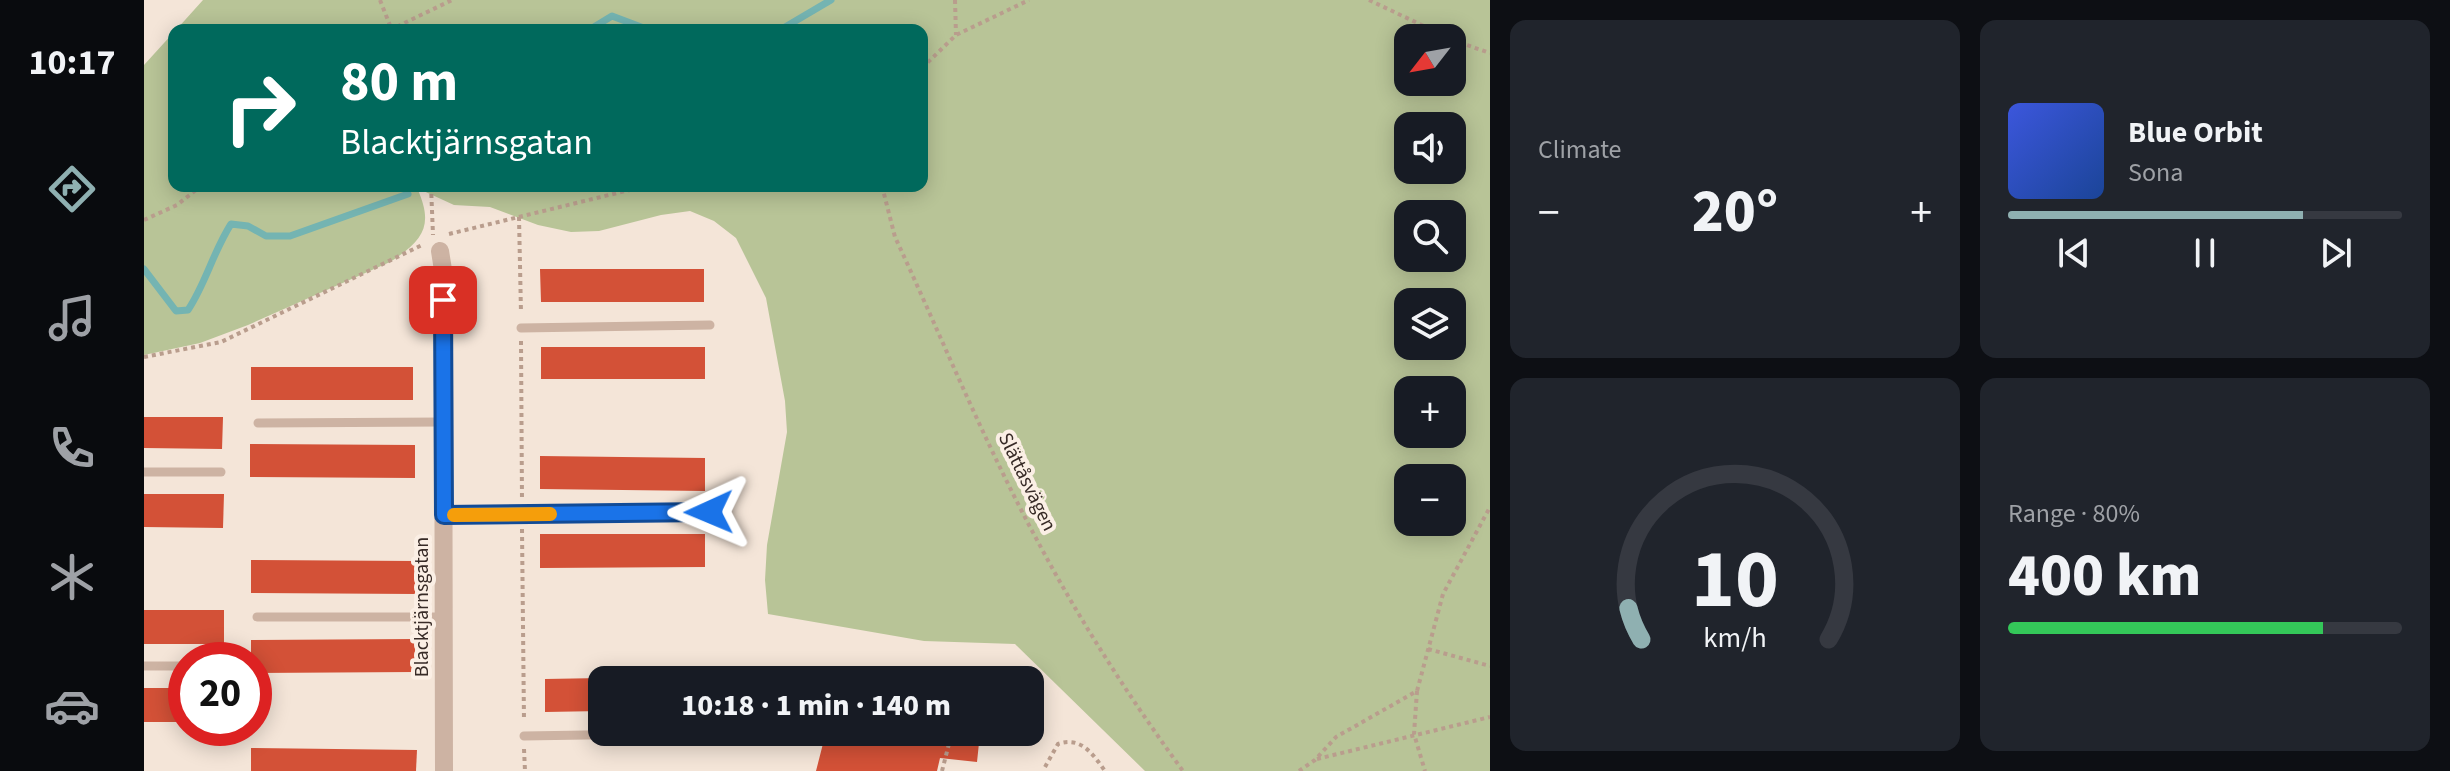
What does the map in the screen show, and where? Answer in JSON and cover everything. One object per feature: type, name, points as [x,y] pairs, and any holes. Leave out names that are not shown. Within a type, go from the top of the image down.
[{"type":"street","name":"Blacktjärnsgatan","points":[[437,246],[443,270],[444,771]]},
{"type":"lane","points":[[521,328],[710,325]]},
{"type":"lane","points":[[258,423],[443,422]]},
{"type":"lane","points":[[144,472],[221,472]]},
{"type":"lane","points":[[444,515],[709,512]]},
{"type":"lane","points":[[257,617],[444,617]]},
{"type":"lane","points":[[144,666],[168,666]]},
{"type":"lane","points":[[524,736],[588,735]]},
{"type":"path","points":[[380,0],[389,24]]},
{"type":"path","points":[[402,24],[452,0]]},
{"type":"path","points":[[955,0],[956,35]]},
{"type":"path","points":[[928,62],[956,35],[1029,0]]},
{"type":"path","points":[[1369,0],[1419,24]]},
{"type":"path","points":[[1466,45],[1490,53]]},
{"type":"path","points":[[144,220],[177,205],[193,192]]},
{"type":"path","points":[[432,192],[437,246]]},
{"type":"path","points":[[144,357],[221,342],[437,246],[455,231],[621,192]]},
{"type":"path","name":"Slättåsvägen","points":[[884,192],[895,237],[1036,538],[1103,655],[1142,716],[1183,771]]},
{"type":"path","points":[[519,217],[525,771]]},
{"type":"path","points":[[1425,771],[1414,734],[1417,691],[1443,594],[1490,507]]},
{"type":"path","points":[[1428,649],[1490,666]]},
{"type":"path","points":[[1299,771],[1315,760],[1336,737],[1417,691]]},
{"type":"path","points":[[1315,760],[1490,717]]},
{"type":"path","points":[[1045,767],[1058,744],[1075,742],[1082,744],[1105,771]]},
{"type":"path","points":[[942,771],[948,746]]},
{"type":"green space","points":[[203,0],[1490,0],[1490,771],[1145,771],[1044,672],[1044,666],[1038,666],[1015,644],[924,641],[768,614],[765,580],[767,545],[787,432],[785,401],[766,298],[736,238],[714,221],[690,211],[599,231],[571,232],[538,225],[490,207],[454,205],[426,192],[928,192],[928,24],[181,24]]},
{"type":"green space","points":[[168,39],[168,192],[419,192],[425,212],[423,231],[411,246],[390,262],[248,325],[200,343],[144,355],[144,65]]},
{"type":"building","points":[[540,269],[704,269],[704,302],[541,302]]},
{"type":"building","points":[[541,347],[705,347],[705,379],[541,379]]},
{"type":"building","points":[[251,367],[413,367],[413,400],[251,400]]},
{"type":"building","points":[[144,417],[223,417],[222,449],[144,448]]},
{"type":"building","points":[[250,444],[415,445],[415,478],[250,477]]},
{"type":"building","points":[[540,456],[705,458],[705,491],[540,489]]},
{"type":"building","points":[[144,494],[224,494],[223,528],[144,527]]},
{"type":"building","points":[[540,534],[705,534],[705,567],[540,568]]},
{"type":"building","points":[[251,560],[415,561],[415,594],[251,593]]},
{"type":"building","points":[[144,610],[224,610],[224,642],[144,644]]},
{"type":"building","points":[[415,639],[415,672],[272,673],[272,642],[251,640]]},
{"type":"building","points":[[588,678],[588,711],[545,712],[545,679]]},
{"type":"building","points":[[144,688],[168,688],[168,722],[144,722]]},
{"type":"building","points":[[822,746],[979,746],[977,762],[940,758],[937,771],[816,771]]},
{"type":"building","points":[[251,748],[417,750],[416,771],[251,771]]},
{"type":"waterway","points":[[790,24],[831,0]]},
{"type":"waterway","points":[[599,24],[612,16],[633,24]]},
{"type":"waterway","points":[[144,269],[176,311],[188,310],[231,224],[248,226],[266,236],[290,236],[408,194]]},
{"type":"slow traffic","points":[[454,515],[550,514]]},
{"type":"route","points":[[443,300],[444,515],[709,512]]}]
